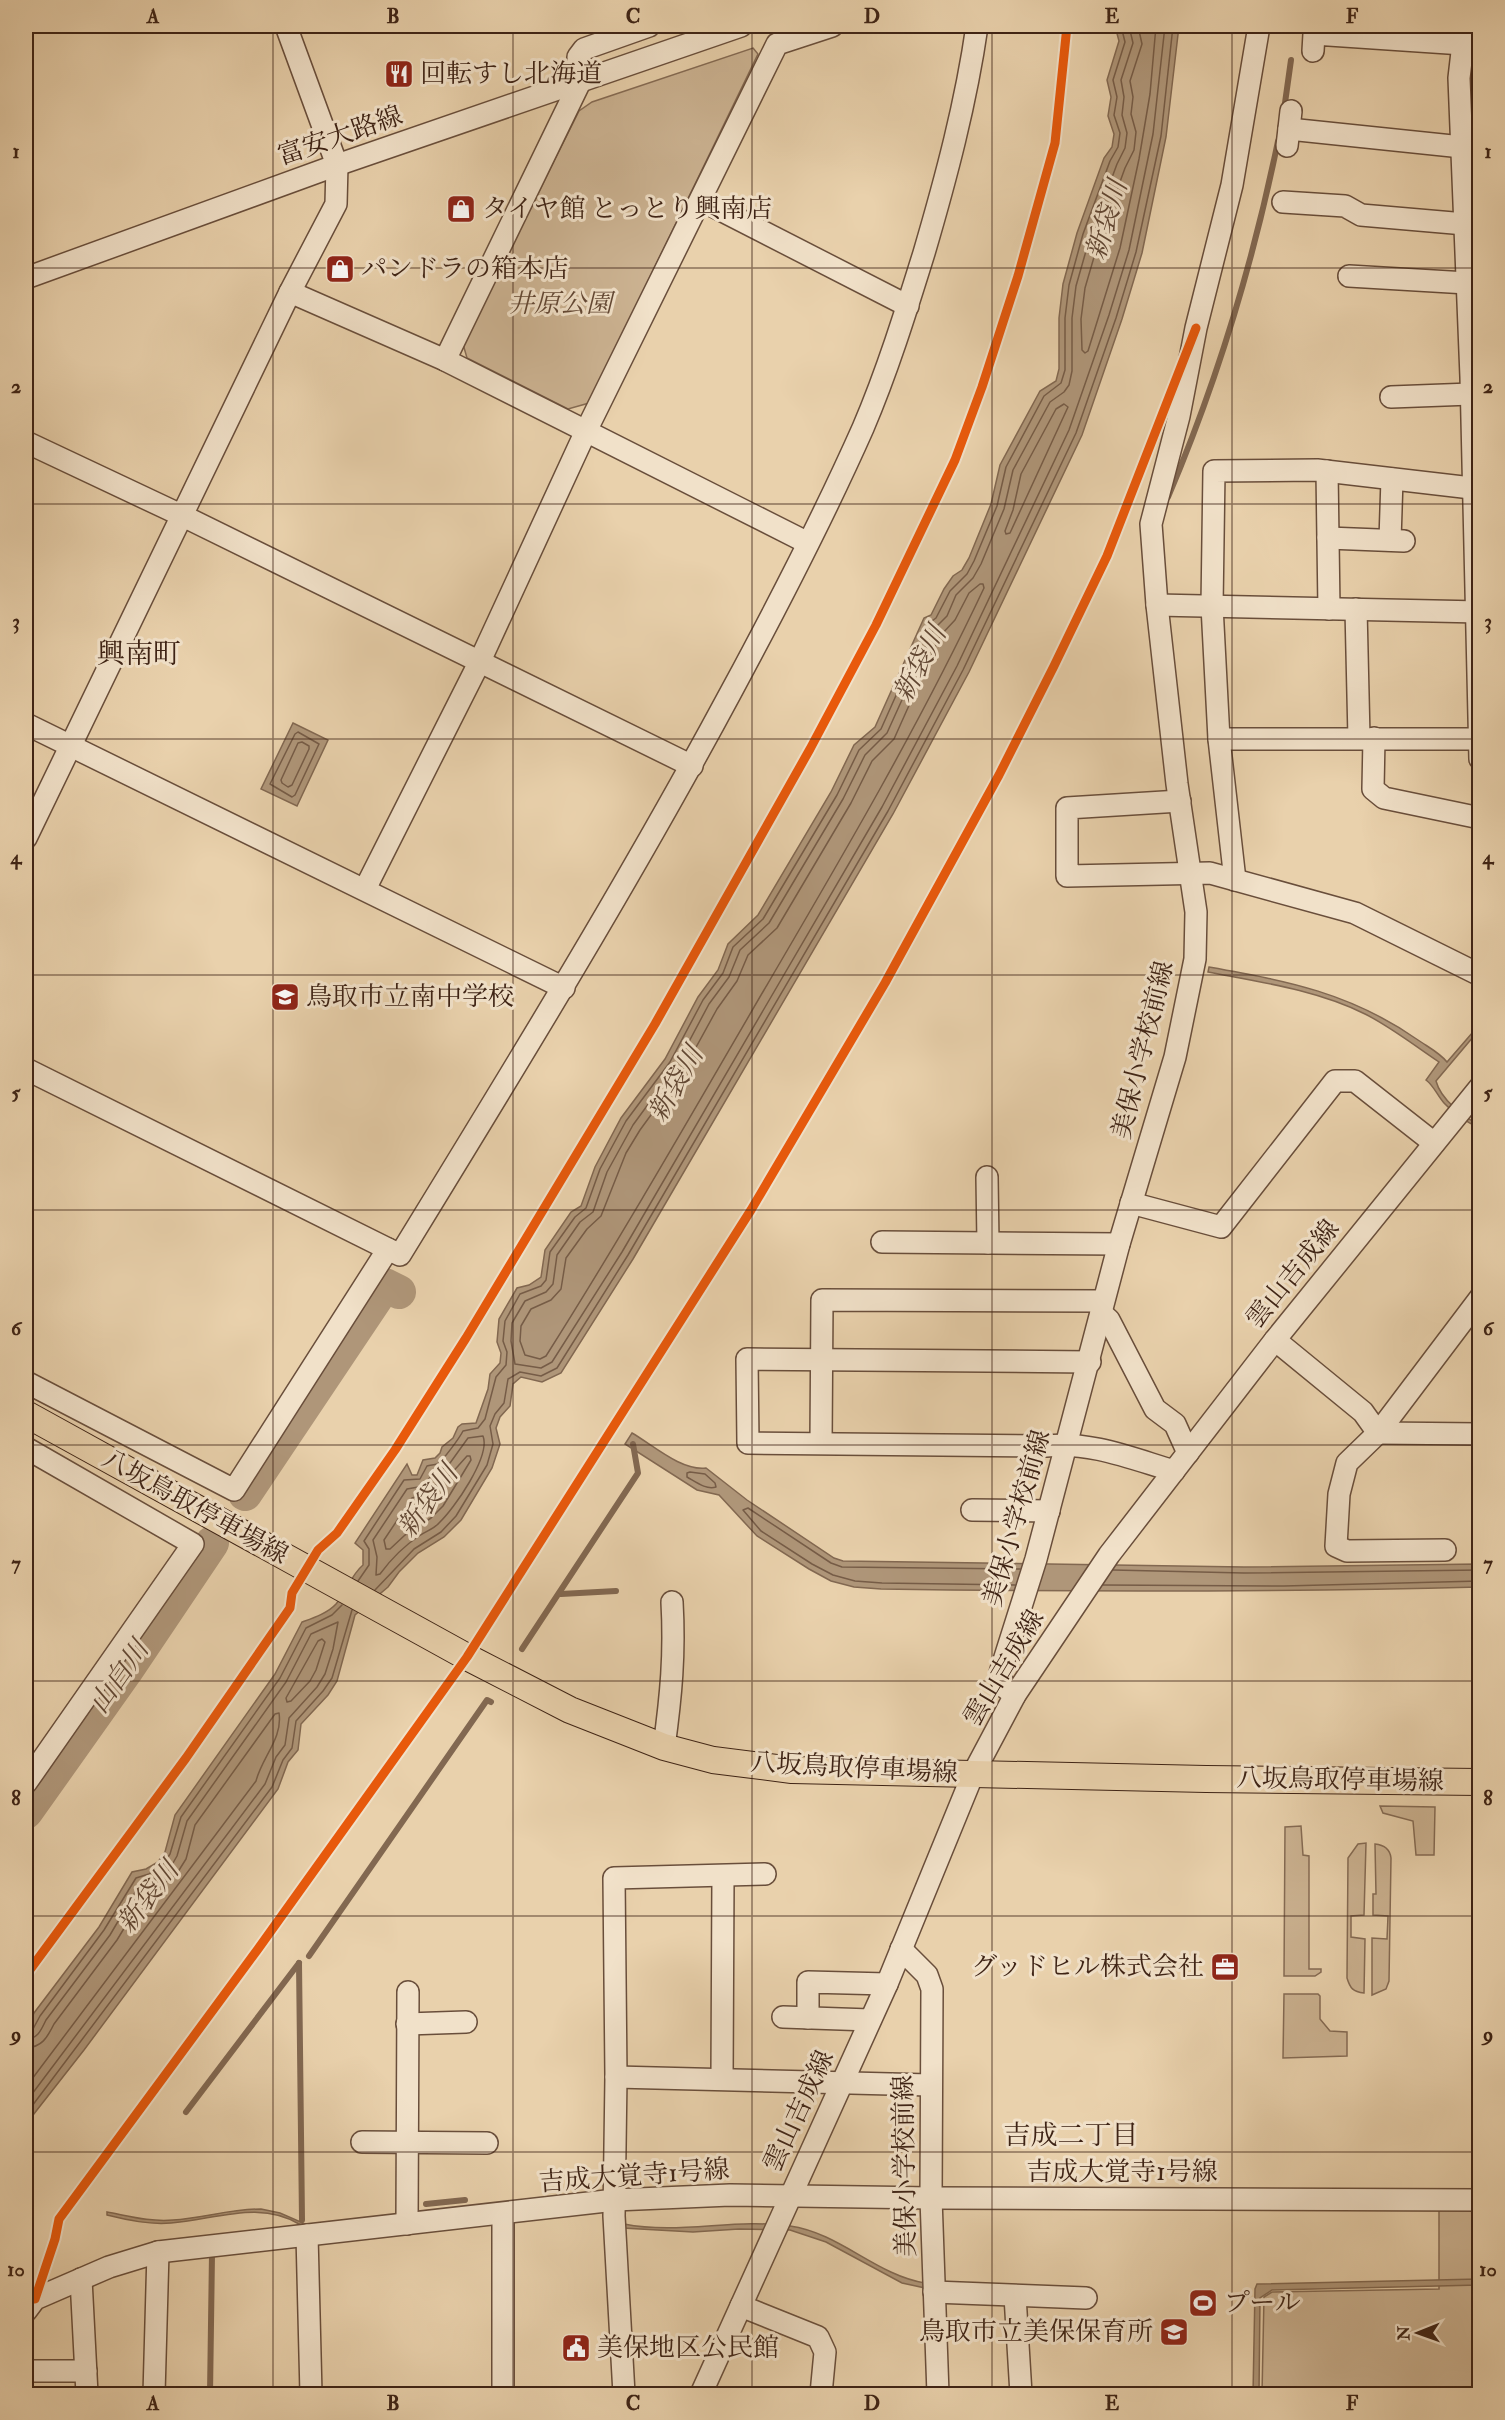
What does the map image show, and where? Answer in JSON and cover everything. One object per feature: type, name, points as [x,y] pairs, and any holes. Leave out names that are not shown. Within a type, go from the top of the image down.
[{"type":"main road","name":"八坂鳥取停車場線","points":[[26,1414],[570,1710],[663,1747],[713,1760],[792,1770],[1479,1782]]},
{"type":"street","points":[[26,838],[290,292],[336,204],[337,165],[286,26]]},
{"type":"street","points":[[445,360],[580,82],[578,57],[584,49],[649,26]]},
{"type":"street","name":"富安大路線","points":[[26,278],[337,165],[741,26]]},
{"type":"street","points":[[364,889],[479,663],[586,431],[777,44],[832,26]]},
{"type":"street","points":[[26,1069],[400,1255],[564,988],[692,766],[799,565],[864,425],[908,306],[954,142],[972,65],[977,26]]},
{"type":"street","name":"美保小学校前線","points":[[1015,1695],[1003,1686],[1000,1673],[1036,1559],[1090,1362],[1119,1244],[1175,1057],[1195,959],[1196,912],[1180,801],[1157,605],[1151,524],[1179,416],[1196,328],[1232,185],[1259,26]]},
{"type":"street","points":[[1313,51],[1314,34],[1464,35],[1459,78],[1462,147],[1470,226],[1467,283],[1474,383],[1479,759]]},
{"type":"street","points":[[1289,128],[1462,147]]},
{"type":"street","points":[[700,200],[908,306]]},
{"type":"street","points":[[1283,201],[1345,206],[1361,215],[1470,226]]},
{"type":"street","points":[[1349,276],[1467,283]]},
{"type":"street","points":[[290,292],[445,360],[808,543]]},
{"type":"street","points":[[1391,397],[1474,383]]},
{"type":"street","points":[[26,442],[183,516],[692,766]]},
{"type":"street","points":[[1235,880],[1219,739],[1212,606],[1214,471],[1327,471],[1476,489]]},
{"type":"street","points":[[1327,471],[1329,609]]},
{"type":"street","points":[[1328,538],[1397,541],[1392,479]]},
{"type":"street","points":[[1157,605],[1478,612]]},
{"type":"street","points":[[1356,609],[1373,789],[1384,798],[1479,818]]},
{"type":"street","points":[[26,724],[564,988]]},
{"type":"street","points":[[1219,739],[1479,739]]},
{"type":"street","points":[[1180,801],[1067,808],[1067,876],[1210,873],[1355,913],[1479,975]]},
{"type":"street","points":[[1131,1203],[1221,1227],[1335,1081],[1355,1081],[1434,1143]]},
{"type":"street","name":"雲山吉成線","points":[[701,2394],[887,1984],[973,1774],[1015,1695],[1081,1594],[1109,1556],[1275,1340],[1479,1087]]},
{"type":"street","points":[[987,1177],[988,1243]]},
{"type":"street","points":[[882,1242],[1119,1244]]},
{"type":"street","points":[[26,1382],[234,1491],[388,1249]]},
{"type":"street","points":[[1445,1550],[1347,1551],[1336,1546],[1339,1494],[1347,1463],[1378,1433],[1479,1298]]},
{"type":"street","points":[[821,1443],[822,1300],[1102,1307],[1155,1409],[1175,1424],[1188,1453]]},
{"type":"street","points":[[1275,1340],[1363,1412],[1378,1433]]},
{"type":"street","points":[[1090,1362],[747,1359],[748,1443],[1047,1446],[1067,1443],[1092,1447],[1174,1471]]},
{"type":"street","points":[[1378,1433],[1479,1434]]},
{"type":"street","points":[[26,1448],[193,1544],[26,1783]]},
{"type":"street","points":[[972,1510],[1049,1511]]},
{"type":"street","points":[[663,1747],[673,1680],[675,1639],[672,1602]]},
{"type":"street","points":[[624,2394],[614,2216],[616,2077],[614,1878],[765,1874]]},
{"type":"street","points":[[722,2079],[723,1876]]},
{"type":"street","name":"美保小学校前線","points":[[901,1949],[927,1975],[932,1989],[931,2198],[938,2394]]},
{"type":"street","points":[[807,2018],[808,1982],[887,1984]]},
{"type":"street","points":[[407,2224],[408,1992]]},
{"type":"street","points":[[783,2017],[870,2020]]},
{"type":"street","points":[[408,2024],[466,2022]]},
{"type":"street","points":[[616,2077],[930,2085]]},
{"type":"street","points":[[362,2142],[487,2143]]},
{"type":"street","name":"吉成大覚寺1号線","points":[[26,2311],[35,2299],[141,2256],[158,2252],[615,2200],[730,2194],[790,2194],[931,2198],[1479,2200]]},
{"type":"street","points":[[503,2214],[503,2394]]},
{"type":"street","points":[[307,2235],[311,2394]]},
{"type":"street","points":[[154,2394],[158,2252]]},
{"type":"street","points":[[81,2279],[87,2394]]},
{"type":"street","points":[[934,2292],[1086,2298]]},
{"type":"street","points":[[1015,2296],[1021,2394]]},
{"type":"street","points":[[741,2306],[818,2337],[825,2352],[821,2394]]},
{"type":"street","points":[[26,2372],[86,2371]]},
{"type":"green space","name":"井原公園","points":[[753,48],[758,54],[589,403],[568,409],[467,358],[463,344],[579,111],[592,102]]},
{"type":"green space","points":[[1380,1806],[1435,1807],[1434,1855],[1416,1855],[1413,1821],[1383,1813]]},
{"type":"green space","points":[[1301,1826],[1303,1855],[1309,1856],[1309,1969],[1321,1969],[1321,1972],[1315,1976],[1284,1976],[1285,1827]]},
{"type":"green space","points":[[1366,1843],[1364,1915],[1351,1916],[1351,1937],[1365,1939],[1364,1993],[1352,1989],[1347,1978],[1348,1858],[1358,1844]]},
{"type":"green space","points":[[1375,1844],[1386,1848],[1391,1858],[1389,1981],[1386,1989],[1372,1995],[1372,1938],[1387,1939],[1388,1916],[1373,1915],[1373,1894],[1376,1894]]},
{"type":"green space","points":[[1284,1994],[1318,1994],[1320,1996],[1320,2019],[1330,2031],[1347,2032],[1347,2056],[1283,2058]]},
{"type":"green space","points":[[1439,2210],[1479,2210],[1479,2394],[1262,2394],[1264,2297],[1272,2292],[1439,2289]]},
{"type":"water","name":"新袋川","points":[[1115,26],[1179,26],[1166,137],[1142,253],[1082,435],[969,672],[893,814],[633,1259],[561,1373],[542,1382],[521,1377],[513,1384],[510,1406],[500,1417],[496,1428],[500,1444],[492,1468],[461,1520],[444,1537],[418,1553],[388,1587],[355,1615],[337,1681],[328,1695],[301,1724],[298,1750],[288,1762],[278,1789],[84,2050],[26,2124],[26,2031],[34,2013],[99,1927],[132,1872],[146,1869],[158,1862],[165,1852],[175,1815],[275,1674],[302,1622],[320,1615],[333,1607],[340,1599],[363,1565],[363,1550],[355,1543],[407,1464],[412,1475],[417,1475],[423,1460],[435,1458],[442,1447],[453,1438],[458,1427],[462,1424],[476,1423],[488,1389],[490,1374],[500,1363],[501,1353],[497,1342],[499,1319],[517,1288],[529,1285],[541,1277],[545,1250],[571,1212],[581,1206],[595,1167],[621,1118],[665,1059],[698,997],[718,970],[728,944],[758,915],[831,792],[854,745],[875,727],[924,618],[931,615],[944,589],[953,576],[962,570],[969,558],[991,504],[1000,465],[1040,391],[1056,381],[1059,369],[1059,318],[1063,284],[1077,233],[1104,158],[1112,147],[1114,134],[1108,116],[1111,97],[1107,80],[1119,41]]},
{"type":"water","points":[[293,723],[328,740],[297,806],[261,789]]},
{"type":"water","points":[[1209,967],[1292,984],[1343,1000],[1393,1024],[1434,1050],[1447,1062],[1479,1025],[1479,1030],[1436,1081],[1448,1101],[1479,1125],[1479,1128],[1448,1107],[1426,1080],[1439,1062],[1384,1025],[1365,1014],[1328,999],[1288,988],[1208,972]]},
{"type":"water","points":[[632,1433],[677,1461],[697,1468],[706,1468],[747,1500],[834,1558],[843,1561],[1244,1567],[1479,1564],[1479,1587],[1106,1591],[854,1587],[831,1581],[757,1536],[719,1495],[697,1490],[625,1444]]},
{"type":"water","points":[[261,2209],[280,2213],[303,2223],[301,2225],[285,2217],[269,2213],[253,2212],[163,2223],[139,2222],[107,2215],[107,2212],[164,2220]]},
{"type":"water","points":[[624,2224],[665,2228],[749,2224],[790,2226],[825,2237],[890,2272],[925,2283],[925,2288],[902,2283],[826,2242],[790,2230],[739,2229],[693,2232],[623,2228]]},
{"type":"water","points":[[1479,2279],[1479,2285],[1272,2290],[1260,2298],[1259,2394],[1253,2394],[1255,2289],[1257,2284]]},
{"type":"waterway","points":[[1284,110],[1291,60]]},
{"type":"waterway","points":[[1168,497],[1186,454],[1232,322],[1257,232],[1278,141]]},
{"type":"waterway","name":"山白川","points":[[245,1494],[385,1285],[399,1292]]},
{"type":"waterway","points":[[522,1649],[638,1473],[633,1444]]},
{"type":"waterway","name":"山白川","points":[[26,1812],[126,1671],[212,1543]]},
{"type":"waterway","points":[[561,1594],[616,1591]]},
{"type":"waterway","points":[[309,1956],[487,1700],[491,1702]]},
{"type":"waterway","points":[[299,1963],[302,2220]]},
{"type":"waterway","points":[[186,2112],[299,1963]]},
{"type":"waterway","points":[[426,2204],[465,2200]]},
{"type":"waterway","points":[[210,2394],[212,2254]]},
{"type":"cycle path","points":[[26,1975],[186,1758],[290,1608],[292,1593],[318,1550],[337,1533],[395,1450],[466,1338],[655,1024],[810,749],[876,625],[955,460],[982,387],[1018,276],[1055,143],[1067,26]]},
{"type":"cycle path","points":[[35,2299],[55,2239],[59,2219],[258,1949],[467,1657],[751,1210],[885,983],[999,775],[1107,556],[1196,328]]},
{"type":"place","name":"回転すし北海道","points":[[399,74]]},
{"type":"place","name":"タイヤ館 とっとり興南店","points":[[461,209]]},
{"type":"place","name":"パンドラの箱本店","points":[[340,269]]},
{"type":"place","name":"鳥取市立南中学校","points":[[285,997]]},
{"type":"place","name":"グッドヒル株式会社","points":[[1225,1967]]},
{"type":"place","name":"プール","points":[[1203,2303]]},
{"type":"place","name":"鳥取市立美保保育所","points":[[1174,2332]]},
{"type":"place","name":"美保地区公民館","points":[[576,2348]]},
{"type":"district","name":"興南町","points":[[139,654]]},
{"type":"district","name":"吉成二丁目","points":[[1071,2135]]}]
